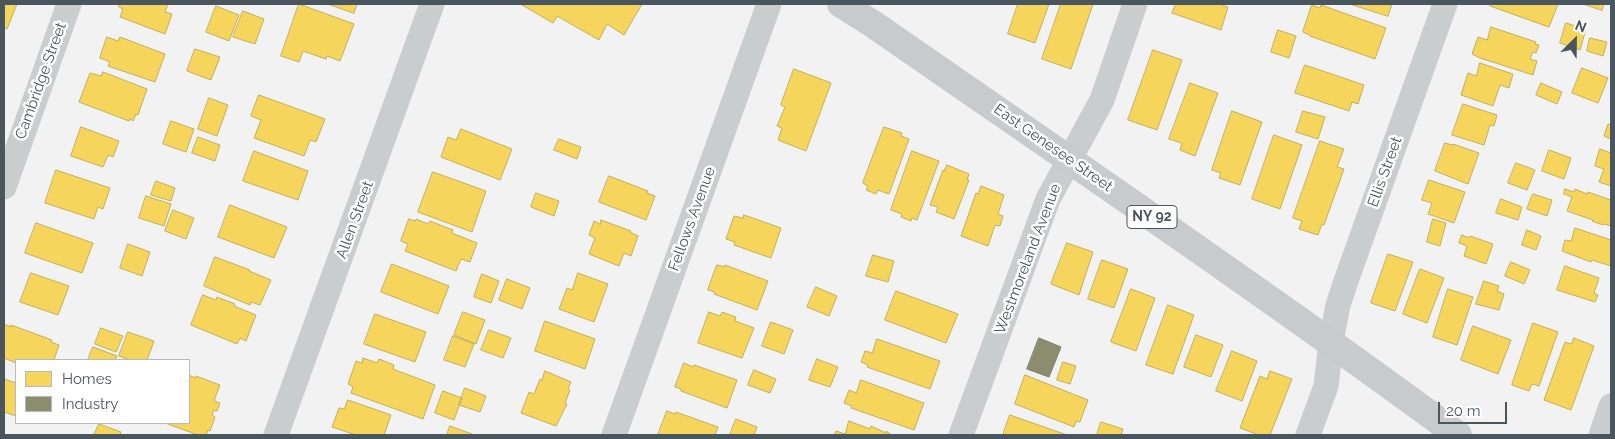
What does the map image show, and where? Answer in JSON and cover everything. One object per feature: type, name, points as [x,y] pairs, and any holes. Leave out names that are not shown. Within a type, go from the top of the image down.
[{"type":"main road","name":"East Genesee Street","points":[[841,4],[873,24],[1331,342],[1458,435]]},
{"type":"street","name":"Cambridge Street","points":[[4,187],[69,4]]},
{"type":"street","name":"Allen Street","points":[[276,435],[432,4]]},
{"type":"street","name":"Fellows Avenue","points":[[614,435],[769,4]]},
{"type":"street","name":"Westmoreland Avenue","points":[[961,435],[1048,199],[1102,100],[1135,4]]},
{"type":"street","name":"Ellis Street","points":[[1308,435],[1326,386],[1338,304],[1445,4]]},
{"type":"street","points":[[1601,435],[1611,406]]},
{"type":"building: Homes","points":[[4,4],[17,4],[7,29],[4,28]]},
{"type":"building: Homes","points":[[120,4],[168,4],[165,12],[172,14],[165,34],[120,17],[123,9],[119,7]]},
{"type":"building: Homes","points":[[299,4],[354,24],[340,61],[327,56],[326,59],[303,51],[299,62],[281,56]]},
{"type":"building: Homes","points":[[328,4],[357,4],[354,13]]},
{"type":"building: Homes","points":[[523,4],[642,4],[624,35],[607,24],[599,40],[557,16],[553,23]]},
{"type":"building: Homes","points":[[1018,4],[1049,4],[1035,43],[1008,34]]},
{"type":"building: Homes","points":[[1061,4],[1093,4],[1071,69],[1042,59]]},
{"type":"building: Homes","points":[[1176,4],[1219,4],[1228,7],[1221,30],[1172,13]]},
{"type":"building: Homes","points":[[1350,4],[1392,4],[1388,16]]},
{"type":"building: Homes","points":[[1491,4],[1558,4],[1549,27],[1490,6]]},
{"type":"building: Homes","points":[[1583,4],[1604,4],[1602,10]]},
{"type":"building: Homes","points":[[1312,5],[1320,8],[1321,5],[1386,28],[1375,59],[1303,32]]},
{"type":"building: Homes","points":[[216,6],[239,15],[229,41],[206,32]]},
{"type":"building: Homes","points":[[243,11],[264,19],[255,44],[233,37]]},
{"type":"building: Homes","points":[[1566,23],[1586,29],[1580,50],[1560,43]]},
{"type":"building: Homes","points":[[1491,27],[1536,42],[1535,44],[1539,45],[1536,53],[1533,52],[1530,59],[1537,61],[1533,75],[1472,54],[1478,37],[1487,40]]},
{"type":"building: Homes","points":[[1278,30],[1296,36],[1289,58],[1271,52]]},
{"type":"building: Homes","points":[[107,37],[118,41],[120,37],[165,54],[155,82],[108,66],[110,62],[100,58]]},
{"type":"building: Homes","points":[[1590,38],[1607,42],[1603,56],[1587,51]]},
{"type":"building: Homes","points":[[195,49],[220,57],[211,80],[187,71]]},
{"type":"building: Homes","points":[[1153,50],[1182,60],[1157,130],[1128,120]]},
{"type":"building: Homes","points":[[1480,63],[1513,74],[1509,88],[1500,85],[1493,106],[1461,95],[1468,73],[1476,76]]},
{"type":"building: Homes","points":[[1305,65],[1364,85],[1358,104],[1352,102],[1349,111],[1295,93]]},
{"type":"building: Homes","points":[[1582,68],[1608,78],[1598,103],[1572,93]]},
{"type":"building: Homes","points":[[794,69],[831,83],[806,151],[778,140],[782,128],[777,126],[785,107],[781,105]]},
{"type":"building: Homes","points":[[103,72],[147,89],[138,115],[136,114],[133,121],[79,102],[90,73],[101,76]]},
{"type":"building: Homes","points":[[1190,83],[1218,93],[1195,156],[1180,150],[1182,143],[1169,139]]},
{"type":"building: Homes","points":[[1541,83],[1562,92],[1557,104],[1536,95]]},
{"type":"building: Homes","points":[[259,95],[325,119],[316,142],[310,140],[304,156],[254,138],[261,120],[251,116]]},
{"type":"building: Homes","points":[[209,98],[228,105],[217,136],[198,129]]},
{"type":"building: Homes","points":[[1463,104],[1497,115],[1494,126],[1490,125],[1484,145],[1452,135]]},
{"type":"building: Homes","points":[[1232,111],[1262,122],[1240,185],[1219,178],[1221,173],[1212,170]]},
{"type":"building: Homes","points":[[1303,111],[1325,117],[1318,139],[1296,132]]},
{"type":"building: Homes","points":[[171,121],[194,129],[186,152],[163,144]]},
{"type":"building: Homes","points":[[1608,124],[1611,125],[1611,139],[1604,136]]},
{"type":"building: Homes","points":[[81,127],[119,141],[113,157],[108,155],[103,167],[71,156]]},
{"type":"building: Homes","points":[[884,127],[902,133],[901,136],[909,139],[889,194],[878,190],[876,194],[866,190],[868,186],[863,183]]},
{"type":"building: Homes","points":[[461,129],[512,149],[500,180],[441,157],[448,137],[456,140]]},
{"type":"building: Homes","points":[[1274,135],[1302,145],[1280,209],[1252,199]]},
{"type":"building: Homes","points":[[198,137],[220,145],[215,161],[192,153]]},
{"type":"building: Homes","points":[[559,139],[581,147],[577,159],[554,150]]},
{"type":"building: Homes","points":[[1320,141],[1344,149],[1337,167],[1344,169],[1324,225],[1322,224],[1318,235],[1299,229],[1302,221],[1293,218]]},
{"type":"building: Homes","points":[[1445,143],[1479,153],[1468,184],[1435,171]]},
{"type":"building: Homes","points":[[1600,149],[1611,153],[1611,186],[1599,182],[1604,169],[1595,166]]},
{"type":"building: Homes","points":[[1549,150],[1571,158],[1564,179],[1542,171]]},
{"type":"building: Homes","points":[[254,151],[308,171],[298,200],[243,181]]},
{"type":"building: Homes","points":[[912,151],[939,161],[917,220],[912,218],[911,221],[901,217],[902,214],[891,210]]},
{"type":"building: Homes","points":[[1516,163],[1535,170],[1527,190],[1508,183]]},
{"type":"building: Homes","points":[[947,165],[969,174],[967,180],[969,180],[954,219],[936,212],[938,207],[930,205],[943,170]]},
{"type":"building: Homes","points":[[56,170],[110,188],[103,209],[98,207],[94,219],[45,203]]},
{"type":"building: Homes","points":[[433,172],[486,191],[472,232],[418,212]]},
{"type":"building: Homes","points":[[609,176],[648,191],[647,193],[655,196],[646,220],[599,202]]},
{"type":"building: Homes","points":[[1429,180],[1465,192],[1454,223],[1428,214],[1432,203],[1422,200]]},
{"type":"building: Homes","points":[[156,181],[175,188],[171,201],[151,195]]},
{"type":"building: Homes","points":[[981,186],[1004,195],[998,214],[1003,216],[1000,226],[995,225],[988,246],[961,236],[976,193],[978,194]]},
{"type":"building: Homes","points":[[1565,189],[1574,192],[1575,189],[1587,194],[1588,192],[1611,200],[1611,226],[1603,225],[1567,211],[1572,197],[1564,194]]},
{"type":"building: Homes","points":[[536,193],[559,201],[554,216],[531,207]]},
{"type":"building: Homes","points":[[1533,194],[1552,200],[1547,216],[1527,209]]},
{"type":"building: Homes","points":[[146,196],[171,204],[164,226],[139,218]]},
{"type":"building: Homes","points":[[1501,199],[1522,207],[1518,220],[1496,213]]},
{"type":"building: Homes","points":[[230,205],[287,227],[274,258],[218,237]]},
{"type":"building: Homes","points":[[173,210],[194,218],[186,239],[165,231]]},
{"type":"building: Homes","points":[[744,215],[781,228],[771,258],[734,245],[735,242],[726,239],[734,216],[743,218]]},
{"type":"building: Homes","points":[[409,219],[415,221],[416,219],[428,224],[430,221],[453,230],[452,233],[477,243],[470,262],[461,259],[456,271],[405,251],[408,244],[401,241]]},
{"type":"building: Homes","points":[[1433,219],[1446,223],[1440,246],[1427,242]]},
{"type":"building: Homes","points":[[601,220],[631,231],[638,236],[631,256],[624,253],[619,266],[589,254],[595,238],[589,235],[594,221],[600,224]]},
{"type":"building: Homes","points":[[36,223],[93,243],[82,273],[25,253]]},
{"type":"building: Homes","points":[[1575,228],[1611,240],[1611,266],[1592,260],[1591,262],[1562,251],[1565,240],[1571,241]]},
{"type":"building: Homes","points":[[1527,230],[1541,236],[1536,250],[1522,245]]},
{"type":"building: Homes","points":[[1462,235],[1493,244],[1486,264],[1464,256],[1467,246],[1459,243]]},
{"type":"building: Homes","points":[[1067,243],[1093,252],[1079,295],[1051,284]]},
{"type":"building: Homes","points":[[128,244],[150,252],[142,276],[120,268]]},
{"type":"building: Homes","points":[[1388,254],[1413,262],[1395,311],[1371,303]]},
{"type":"building: Homes","points":[[873,255],[894,261],[888,282],[866,276]]},
{"type":"building: Homes","points":[[215,257],[271,280],[260,305],[251,302],[250,305],[204,286]]},
{"type":"building: Homes","points":[[1102,260],[1128,269],[1114,308],[1088,299]]},
{"type":"building: Homes","points":[[1511,262],[1530,270],[1524,284],[1505,276]]},
{"type":"building: Homes","points":[[392,264],[449,286],[438,314],[381,292]]},
{"type":"building: Homes","points":[[717,265],[725,267],[725,265],[768,281],[757,310],[708,290]]},
{"type":"building: Homes","points":[[1565,266],[1599,278],[1594,293],[1598,295],[1595,302],[1557,290]]},
{"type":"building: Homes","points":[[1420,269],[1444,278],[1427,323],[1403,314]]},
{"type":"building: Homes","points":[[31,273],[69,286],[58,315],[20,302]]},
{"type":"building: Homes","points":[[578,273],[608,284],[594,322],[559,309],[567,288],[572,290]]},
{"type":"building: Homes","points":[[482,274],[499,281],[491,303],[474,297]]},
{"type":"building: Homes","points":[[507,279],[530,288],[522,309],[499,300]]},
{"type":"building: Homes","points":[[1484,281],[1499,286],[1497,291],[1504,294],[1499,310],[1476,304]]},
{"type":"building: Homes","points":[[816,287],[837,296],[829,316],[807,307]]},
{"type":"building: Homes","points":[[1131,289],[1155,298],[1136,351],[1111,342]]},
{"type":"building: Homes","points":[[1448,289],[1473,297],[1457,345],[1433,337]]},
{"type":"building: Homes","points":[[896,291],[958,314],[946,343],[885,320]]},
{"type":"building: Homes","points":[[203,295],[216,300],[217,297],[256,315],[246,341],[240,338],[237,344],[191,325]]},
{"type":"building: Homes","points":[[1168,305],[1194,315],[1173,374],[1146,365]]},
{"type":"building: Homes","points":[[463,312],[485,320],[476,344],[454,335]]},
{"type":"building: Homes","points":[[709,312],[720,316],[722,312],[736,317],[735,321],[754,328],[742,358],[698,343]]},
{"type":"building: Homes","points":[[375,314],[426,332],[415,362],[364,344]]},
{"type":"building: Homes","points":[[545,321],[595,339],[585,369],[535,351]]},
{"type":"building: Homes","points":[[771,322],[793,330],[784,354],[762,346]]},
{"type":"building: Homes","points":[[1533,323],[1558,332],[1539,386],[1532,384],[1529,391],[1512,385]]},
{"type":"building: Homes","points":[[4,324],[52,340],[51,342],[59,345],[54,359],[15,359],[15,363],[4,358]]},
{"type":"building: Homes","points":[[1473,326],[1511,340],[1498,374],[1461,360]]},
{"type":"building: Homes","points":[[101,328],[123,336],[116,352],[95,344]]},
{"type":"building: Homes","points":[[489,330],[511,338],[503,358],[481,350]]},
{"type":"building: Homes","points":[[128,332],[154,341],[147,359],[127,359],[119,356]]},
{"type":"building: Homes","points":[[1196,335],[1223,345],[1211,377],[1184,367]]},
{"type":"building: Homes","points":[[453,336],[474,344],[465,367],[444,360]]},
{"type":"building: Homes","points":[[1574,338],[1594,346],[1571,410],[1544,400],[1565,342],[1571,344]]},
{"type":"building: Homes","points":[[877,339],[940,361],[930,389],[867,367],[868,365],[861,362],[865,351],[872,353]]},
{"type":"building: Homes","points":[[93,347],[117,356],[116,359],[88,359]]},
{"type":"building: Homes","points":[[1232,351],[1257,361],[1242,401],[1216,391]]},
{"type":"building: Homes","points":[[363,358],[377,363],[379,359],[394,365],[393,369],[435,385],[423,419],[351,393],[353,387],[348,384],[356,361],[362,363]]},
{"type":"building: Homes","points":[[817,359],[838,367],[830,387],[809,380]]},
{"type":"building: Homes","points":[[1063,362],[1076,366],[1070,384],[1057,380]]},
{"type":"building: Homes","points":[[684,363],[737,380],[727,408],[675,387]]},
{"type":"building: Homes","points":[[754,370],[776,379],[770,393],[748,385]]},
{"type":"building: Homes","points":[[545,371],[571,382],[565,403],[567,404],[556,426],[521,413],[529,392],[534,394]]},
{"type":"building: Homes","points":[[1270,371],[1292,379],[1270,435],[1259,435],[1240,428],[1260,376],[1267,379]]},
{"type":"building: Homes","points":[[1025,375],[1088,400],[1080,422],[1076,421],[1074,427],[1015,404]]},
{"type":"building: Homes","points":[[190,376],[220,385],[214,401],[220,403],[217,411],[214,410],[212,415],[215,417],[210,431],[208,430],[206,435],[198,435],[168,424],[190,424]]},
{"type":"building: Homes","points":[[4,379],[15,383],[15,416],[4,412]]},
{"type":"building: Homes","points":[[861,380],[924,403],[914,430],[851,408],[852,406],[844,403],[849,390],[856,393]]},
{"type":"building: Homes","points":[[465,388],[486,396],[480,412],[459,405]]},
{"type":"building: Homes","points":[[443,391],[462,398],[454,420],[435,413]]},
{"type":"building: Homes","points":[[348,400],[391,415],[384,435],[356,435],[332,427],[339,408],[344,409]]},
{"type":"building: Homes","points":[[667,411],[675,414],[676,412],[718,427],[715,435],[658,435]]},
{"type":"building: Homes","points":[[1010,415],[1067,435],[1003,435]]},
{"type":"building: Homes","points":[[736,419],[757,427],[754,435],[730,435]]},
{"type":"building: Homes","points":[[849,421],[870,429],[871,426],[892,435],[834,435],[836,431],[845,434]]},
{"type":"building: Homes","points":[[1101,422],[1123,429],[1121,435],[1097,435]]},
{"type":"building: Homes","points":[[99,424],[121,432],[120,435],[94,435]]},
{"type":"building: Homes","points":[[450,426],[472,434],[472,435],[447,435]]},
{"type":"building: Industry","points":[[1039,338],[1061,347],[1049,377],[1027,369]]}]
